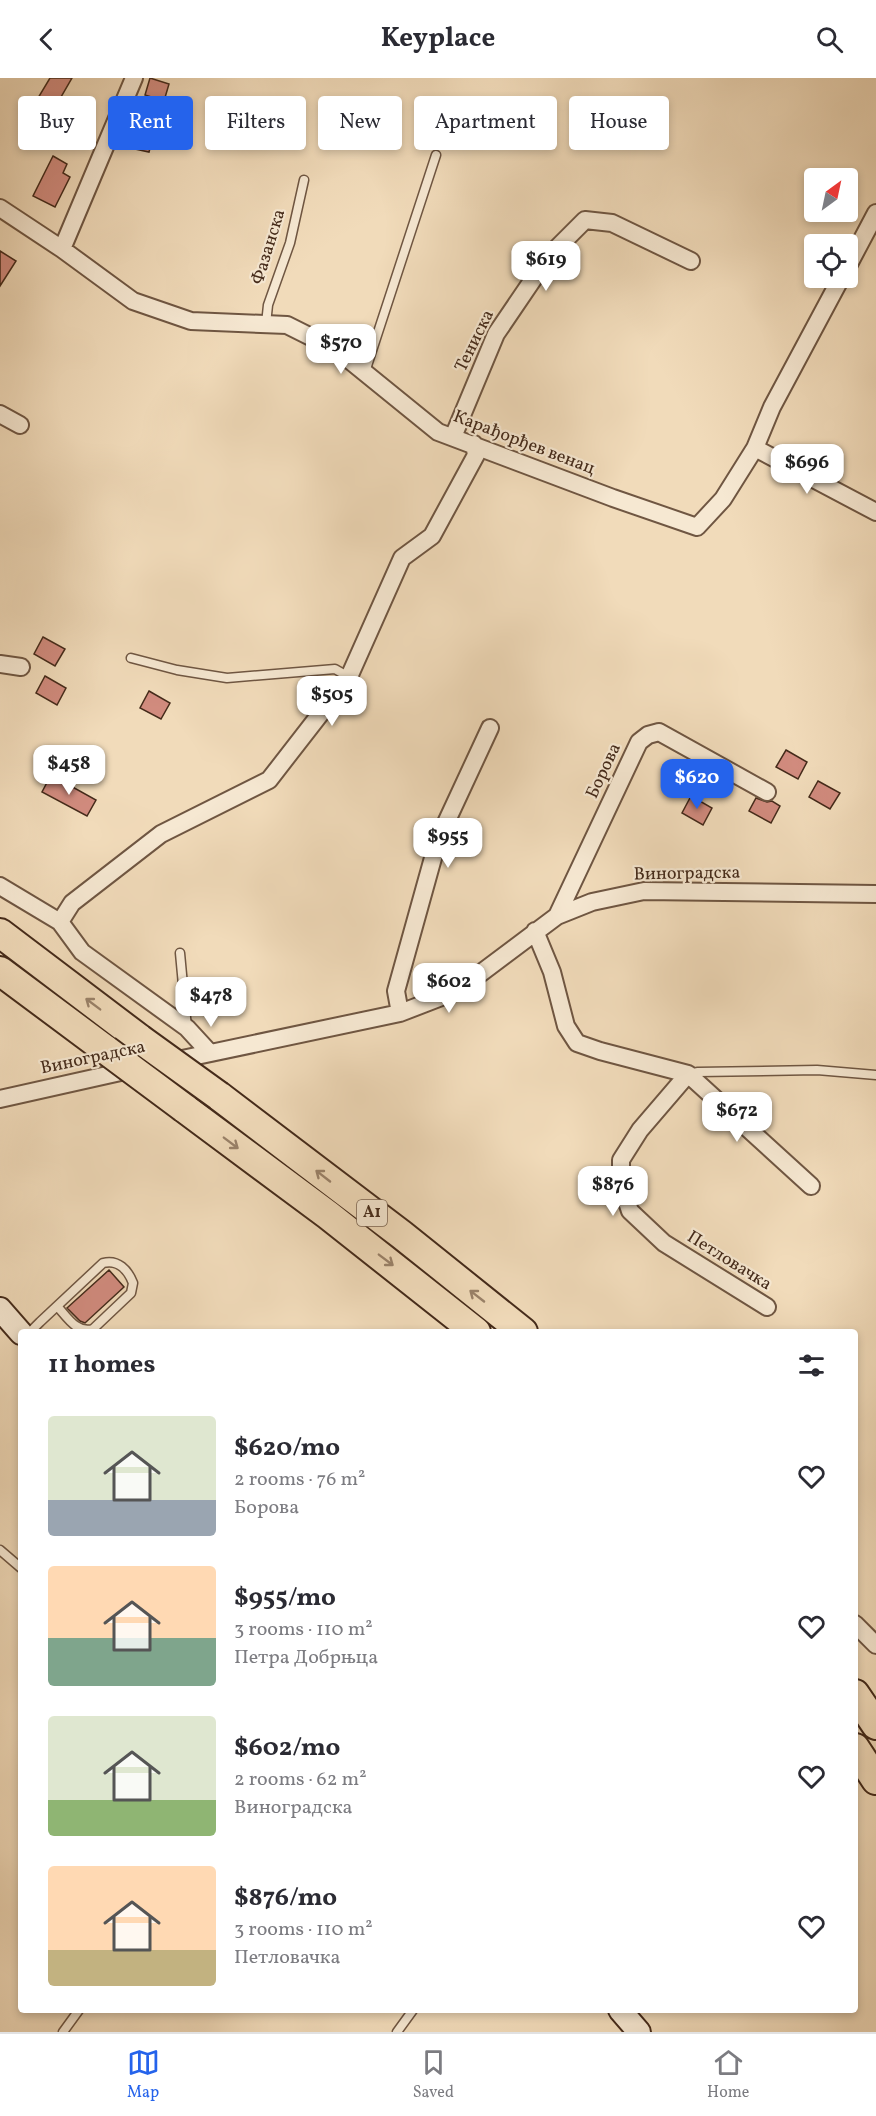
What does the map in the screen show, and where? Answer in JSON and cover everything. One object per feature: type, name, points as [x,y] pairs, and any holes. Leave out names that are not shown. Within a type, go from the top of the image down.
[{"type":"highway","name":"A1","points":[[0,933],[402,1235],[519,1329]]},
{"type":"highway","name":"A1","points":[[0,971],[328,1215],[472,1329]]},
{"type":"highway","points":[[858,1698],[876,1725]]},
{"type":"highway","points":[[858,1753],[876,1780]]},
{"type":"street","points":[[62,249],[134,78]]},
{"type":"street","name":"Карађорђев венац","points":[[0,208],[133,300],[191,321],[287,325],[337,350],[438,432],[697,527],[723,499],[755,448],[772,407],[836,288]]},
{"type":"street","points":[[858,247],[876,213]]},
{"type":"street","name":"Тениска","points":[[453,437],[496,334],[549,256],[585,220],[612,223],[691,261]]},
{"type":"street","points":[[0,414],[20,425]]},
{"type":"street","points":[[60,922],[72,903],[161,834],[269,780],[349,677],[402,558],[432,536],[476,455],[474,444]]},
{"type":"street","points":[[755,448],[876,512]]},
{"type":"street","points":[[0,664],[21,667]]},
{"type":"street","points":[[400,1013],[396,991],[438,840],[490,728]]},
{"type":"street","name":"Борова","points":[[557,915],[639,742],[648,735],[659,732],[767,792]]},
{"type":"street","points":[[0,886],[60,922],[82,952],[187,1028],[210,1053]]},
{"type":"street","name":"Виноградска","points":[[0,1099],[400,1013],[457,991],[557,915],[592,902],[644,891],[876,894]]},
{"type":"street","points":[[535,931],[552,972],[566,1026],[577,1043],[688,1074],[811,1186]]},
{"type":"street","name":"Петловачка","points":[[688,1074],[640,1130],[621,1160],[621,1184],[630,1211],[664,1243],[767,1307]]},
{"type":"street","points":[[0,1309],[18,1330]]},
{"type":"street","points":[[858,1627],[875,1642]]},
{"type":"street","points":[[623,2013],[639,2032]]},
{"type":"lane","points":[[365,372],[436,155]]},
{"type":"lane","name":"Фазанска","points":[[266,324],[268,305],[290,243],[304,180]]},
{"type":"lane","points":[[131,658],[177,670],[227,678],[335,669],[349,677]]},
{"type":"lane","points":[[180,953],[187,1028]]},
{"type":"lane","points":[[688,1074],[817,1070],[876,1075]]},
{"type":"lane","points":[[33,1329],[107,1261],[123,1267],[133,1283],[131,1293],[93,1329]]},
{"type":"lane","points":[[57,1306],[80,1329]]},
{"type":"lane","points":[[0,1550],[18,1565]]},
{"type":"lane","points":[[63,2032],[77,2013]]},
{"type":"lane","points":[[397,2032],[411,2013]]},
{"type":"building","points":[[50,78],[72,78],[62,96],[39,96]]},
{"type":"building","points":[[150,78],[169,84],[165,96],[145,95]]},
{"type":"building","points":[[53,156],[67,164],[63,173],[70,177],[55,207],[33,196]]},
{"type":"building","points":[[0,251],[16,261],[0,286]]},
{"type":"building","points":[[43,637],[65,649],[55,666],[34,654]]},
{"type":"building","points":[[45,676],[66,688],[57,705],[36,693]]},
{"type":"building","points":[[149,691],[170,703],[161,719],[140,708]]},
{"type":"building","points":[[786,750],[807,762],[798,779],[776,767]]},
{"type":"building","points":[[51,775],[96,800],[87,816],[42,792]]},
{"type":"building","points":[[818,781],[840,793],[830,809],[809,797]]},
{"type":"building","points":[[691,796],[712,808],[703,825],[682,813]]},
{"type":"building","points":[[756,798],[767,802],[772,801],[780,806],[771,823],[749,811]]},
{"type":"building","points":[[109,1270],[124,1287],[85,1323],[80,1321],[67,1308]]}]
